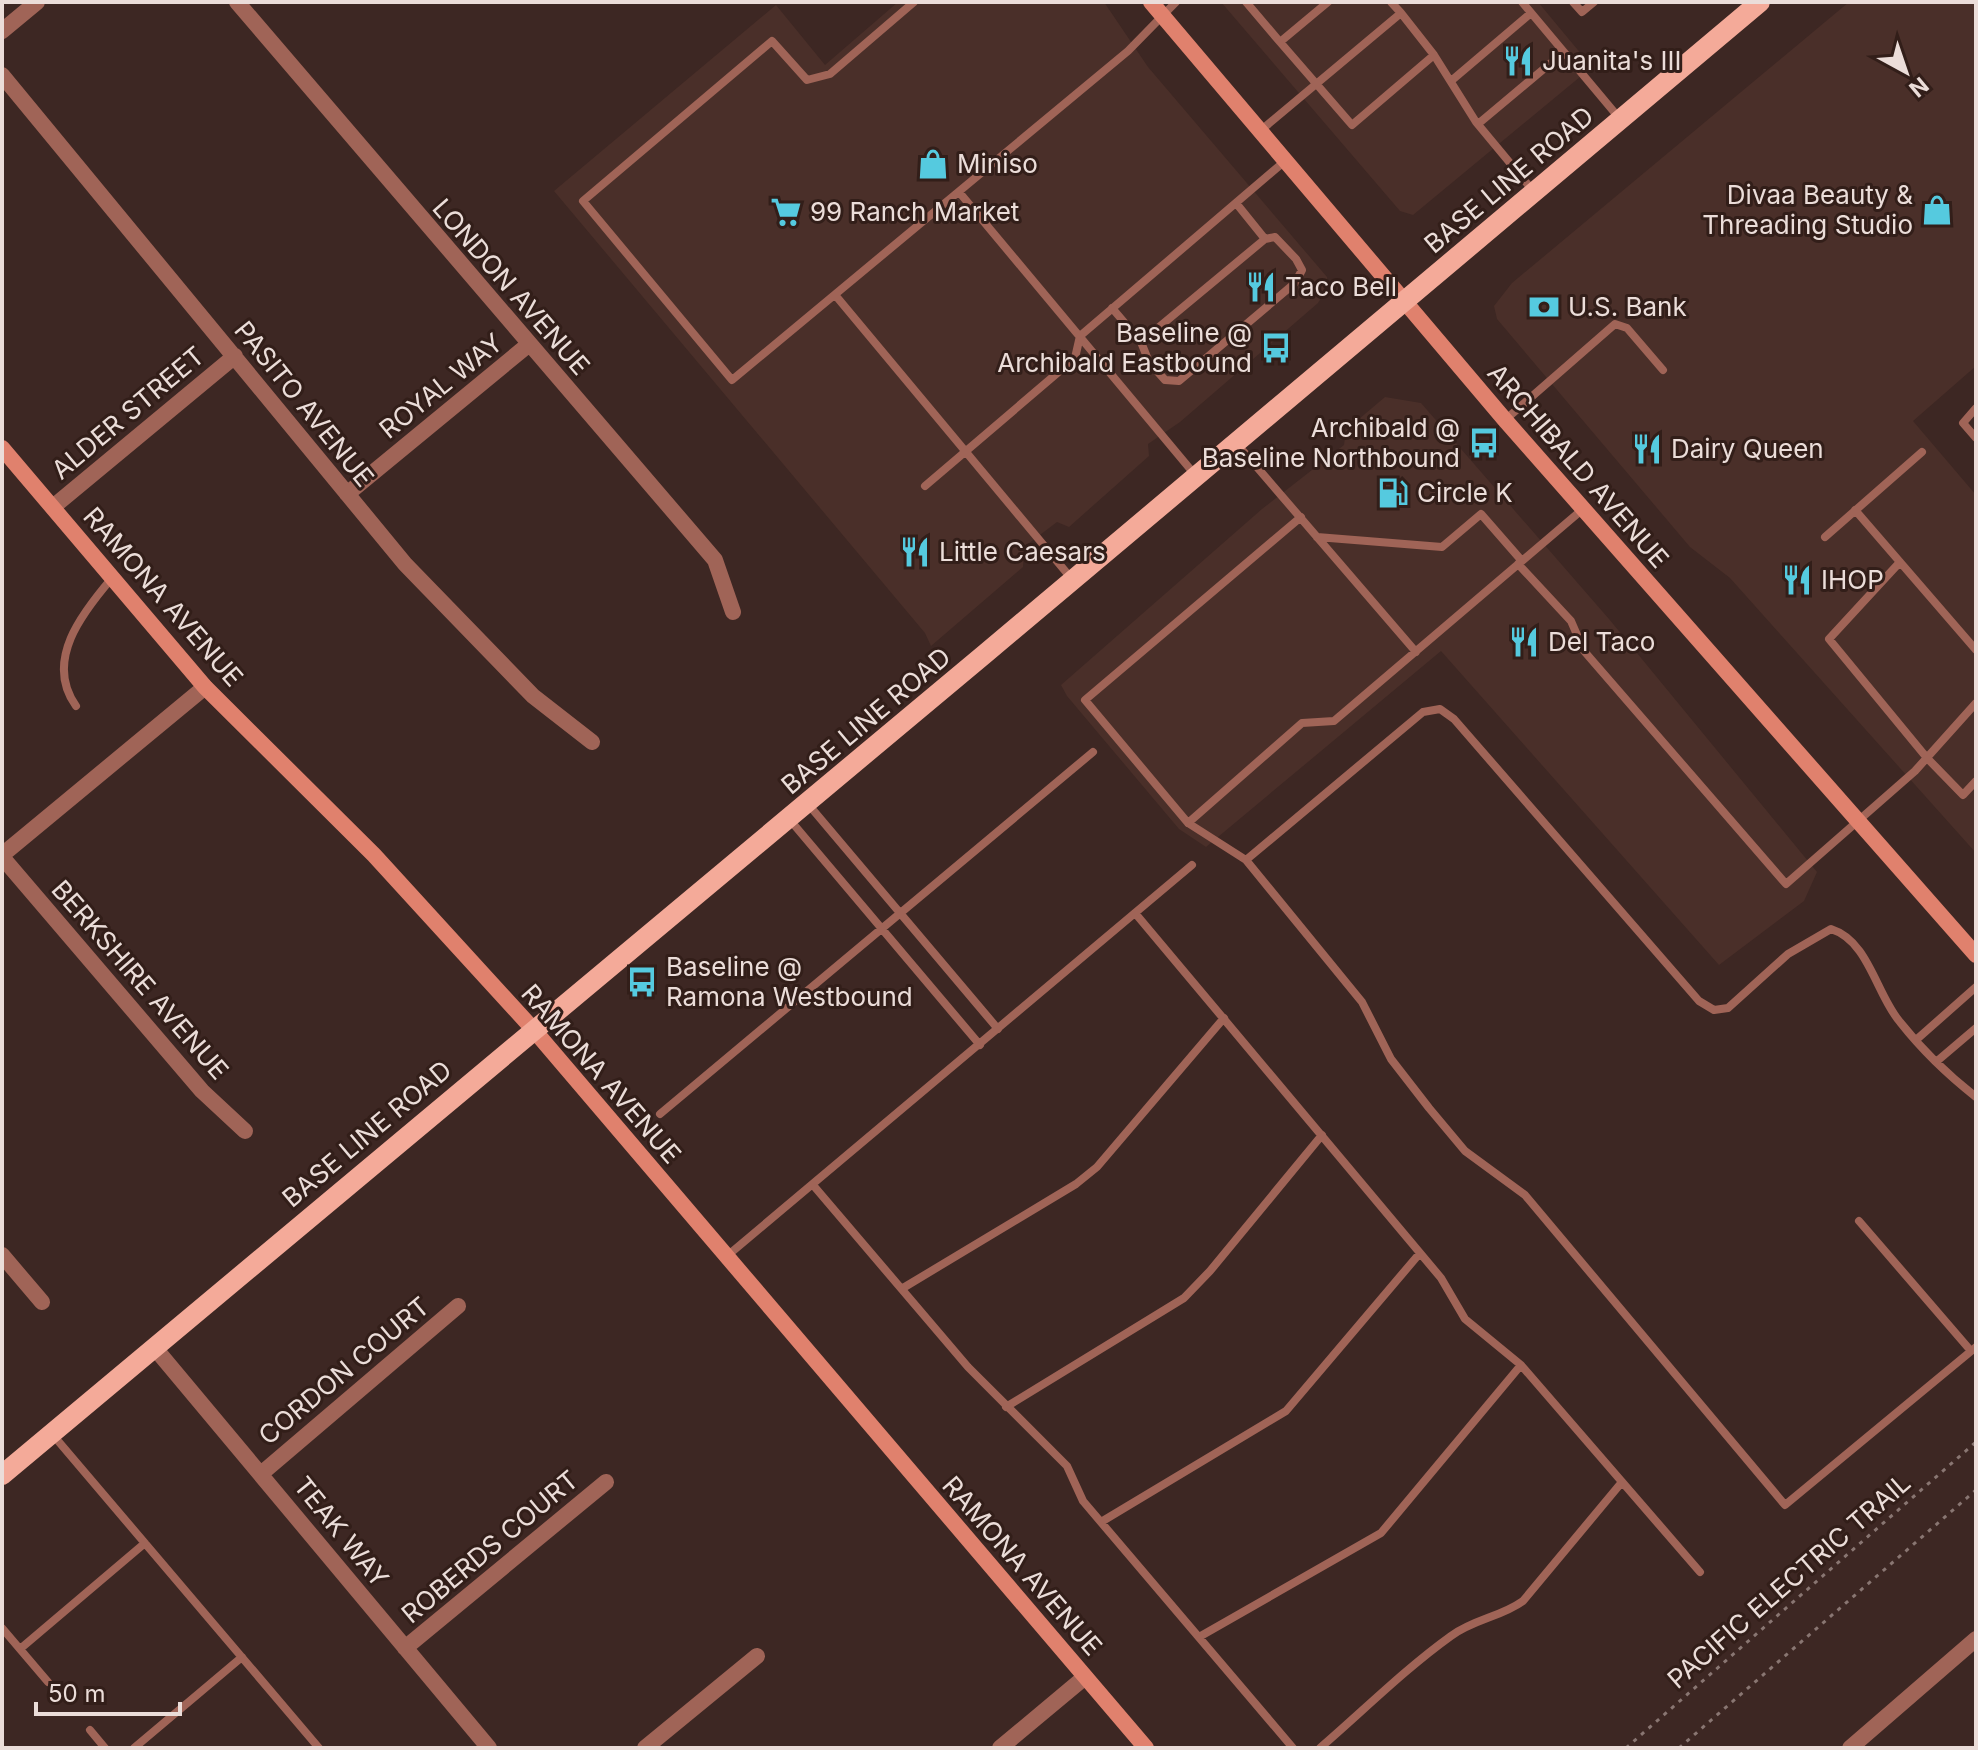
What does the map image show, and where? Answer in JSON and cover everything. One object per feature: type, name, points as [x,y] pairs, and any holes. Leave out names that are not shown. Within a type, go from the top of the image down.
[{"type":"main road","name":"BASE LINE ROAD","points":[[2,1475],[533,1029],[808,804],[1760,2]]},
{"type":"street","points":[[2,31],[37,2]]},
{"type":"street","name":"LONDON AVENUE","points":[[237,2],[715,560],[733,612]]},
{"type":"street","name":"ARCHIBALD AVENUE","points":[[1156,8],[1505,420],[1976,955]]},
{"type":"street","name":"PASITO AVENUE","points":[[2,75],[405,564],[533,696],[592,742]]},
{"type":"street","name":"ROYAL WAY","points":[[347,494],[528,345]]},
{"type":"street","name":"ALDER STREET","points":[[53,507],[235,356]]},
{"type":"street","name":"RAMONA AVENUE","points":[[2,448],[205,687],[374,855],[533,1029],[1146,1748]]},
{"type":"street","points":[[2,856],[205,687]]},
{"type":"street","name":"BERKSHIRE AVENUE","points":[[2,856],[202,1091],[245,1131]]},
{"type":"street","points":[[2,1255],[42,1302]]},
{"type":"street","name":"CORDON COURT","points":[[262,1473],[458,1306]]},
{"type":"street","name":"TEAK WAY","points":[[154,1347],[489,1748]]},
{"type":"street","name":"ROBERDS COURT","points":[[405,1648],[606,1482]]},
{"type":"street","points":[[1850,1748],[1976,1639]]},
{"type":"street","points":[[645,1748],[757,1656]]},
{"type":"street","points":[[1000,1748],[1085,1677]]},
{"type":"lane","points":[[914,2],[830,74],[818,79],[807,80],[772,41],[583,201],[732,380],[1128,51],[1156,8],[1176,2]]},
{"type":"lane","points":[[1246,2],[1352,125],[1434,55]]},
{"type":"lane","points":[[1280,42],[1328,2]]},
{"type":"lane","points":[[1391,2],[1434,55],[1478,124],[1534,192]]},
{"type":"lane","points":[[1522,2],[1621,119]]},
{"type":"lane","points":[[1573,2],[1582,12],[1594,2]]},
{"type":"lane","points":[[1260,131],[1401,13]]},
{"type":"lane","points":[[1451,81],[1531,13]]},
{"type":"lane","points":[[1478,124],[1564,52]]},
{"type":"lane","points":[[925,486],[1075,358],[1080,336],[1285,161]]},
{"type":"lane","points":[[959,192],[1197,476]]},
{"type":"lane","points":[[1236,203],[1265,239]]},
{"type":"lane","points":[[1112,308],[1141,342],[1149,362],[1165,380],[1179,381],[1295,283],[1302,270],[1275,237],[1265,239],[1141,342]]},
{"type":"lane","points":[[836,296],[1073,580]]},
{"type":"lane","points":[[1505,420],[1615,324],[1627,328],[1663,370]]},
{"type":"lane","points":[[1976,408],[1963,423],[1976,438]]},
{"type":"lane","points":[[1236,443],[1416,652]]},
{"type":"lane","points":[[1825,537],[1922,452]]},
{"type":"lane","points":[[1188,823],[1302,723],[1334,721],[1583,509]]},
{"type":"lane","points":[[1855,510],[1976,650]]},
{"type":"lane","points":[[1317,537],[1442,547],[1481,514],[1571,621],[1584,651],[1786,884],[1858,823],[1927,758],[1976,703]]},
{"type":"lane","points":[[1301,517],[1085,700],[1188,823],[1246,860],[1362,1002],[1391,1059],[1465,1151],[1525,1195],[1785,1505],[1973,1349],[1859,1221]]},
{"type":"lane","points":[[1900,562],[1829,639],[1927,758],[1963,795],[1976,781]]},
{"type":"lane","points":[[76,706],[65,689],[65,649],[75,626],[113,578]]},
{"type":"lane","points":[[1246,860],[1423,712],[1440,709],[1454,719],[1699,1001],[1714,1010],[1728,1008],[1788,954],[1831,929],[1843,933],[1858,948],[1897,1020],[1936,1062],[1976,1097]]},
{"type":"lane","points":[[660,1114],[1093,752]]},
{"type":"lane","points":[[808,804],[998,1029]]},
{"type":"lane","points":[[790,819],[980,1045]]},
{"type":"lane","points":[[726,1257],[1192,865]]},
{"type":"lane","points":[[1135,913],[1441,1278],[1465,1319],[1521,1365],[1700,1572]]},
{"type":"lane","points":[[1916,1040],[1976,987]]},
{"type":"lane","points":[[903,1288],[1087,1176],[1112,1153],[1224,1018]]},
{"type":"lane","points":[[1936,1062],[1976,1028]]},
{"type":"lane","points":[[1006,1407],[1184,1298],[1322,1135]]},
{"type":"lane","points":[[813,1185],[1006,1407],[1067,1466],[1083,1501],[1293,1748]]},
{"type":"lane","points":[[1101,1522],[1286,1411],[1420,1253]]},
{"type":"lane","points":[[1199,1637],[1381,1533],[1521,1365]]},
{"type":"lane","points":[[52,1433],[319,1748]]},
{"type":"lane","points":[[1320,1748],[1450,1637],[1483,1618],[1509,1611],[1523,1601],[1622,1482]]},
{"type":"lane","points":[[20,1649],[145,1543]]},
{"type":"lane","points":[[2,1628],[48,1682]]},
{"type":"lane","points":[[134,1748],[242,1657]]},
{"type":"lane","points":[[90,1730],[105,1748]]},
{"type":"path","name":"PACIFIC ELECTRIC TRAIL","points":[[1626,1748],[1976,1442]]},
{"type":"path","points":[[1679,1748],[1976,1490]]},
{"type":"shaded area","points":[[898,2],[1104,2],[1148,67],[1327,277],[1328,287],[1318,303],[1180,422],[1148,444],[1149,456],[1069,527],[1057,522],[1024,547],[1023,567],[931,646],[925,633],[554,191],[776,5],[825,65]]},
{"type":"shaded area","points":[[1221,2],[1538,2],[1592,67],[1413,215],[1400,211]]},
{"type":"shaded area","points":[[1849,2],[1976,2],[1976,366],[1913,421],[1976,495],[1976,853],[1730,578],[1690,547],[1497,319],[1494,306],[1512,283]]},
{"type":"shaded area","points":[[1385,397],[1421,403],[1609,619],[1817,872],[1804,901],[1719,965],[1441,651],[1206,847],[1179,829],[1067,696],[1061,685],[1262,509],[1344,445],[1346,430]]},
{"type":"place","name":"Juanita's III","points":[[1518,61]]},
{"type":"place","name":"Miniso","points":[[933,164]]},
{"type":"place","name":"Divaa Beauty & Threading Studio","points":[[1937,210]]},
{"type":"place","name":"99 Ranch Market","points":[[786,212]]},
{"type":"place","name":"Taco Bell","points":[[1261,287]]},
{"type":"place","name":"U.S. Bank","points":[[1544,307]]},
{"type":"place","name":"Baseline @ Archibald Eastbound","points":[[1276,348]]},
{"type":"place","name":"Archibald @ Baseline Northbound","points":[[1484,443]]},
{"type":"place","name":"Dairy Queen","points":[[1647,449]]},
{"type":"place","name":"Circle K","points":[[1393,493]]},
{"type":"place","name":"Little Caesars","points":[[915,552]]},
{"type":"place","name":"IHOP","points":[[1797,580]]},
{"type":"place","name":"Del Taco","points":[[1524,642]]},
{"type":"place","name":"Baseline @ Ramona Westbound","points":[[642,982]]}]
